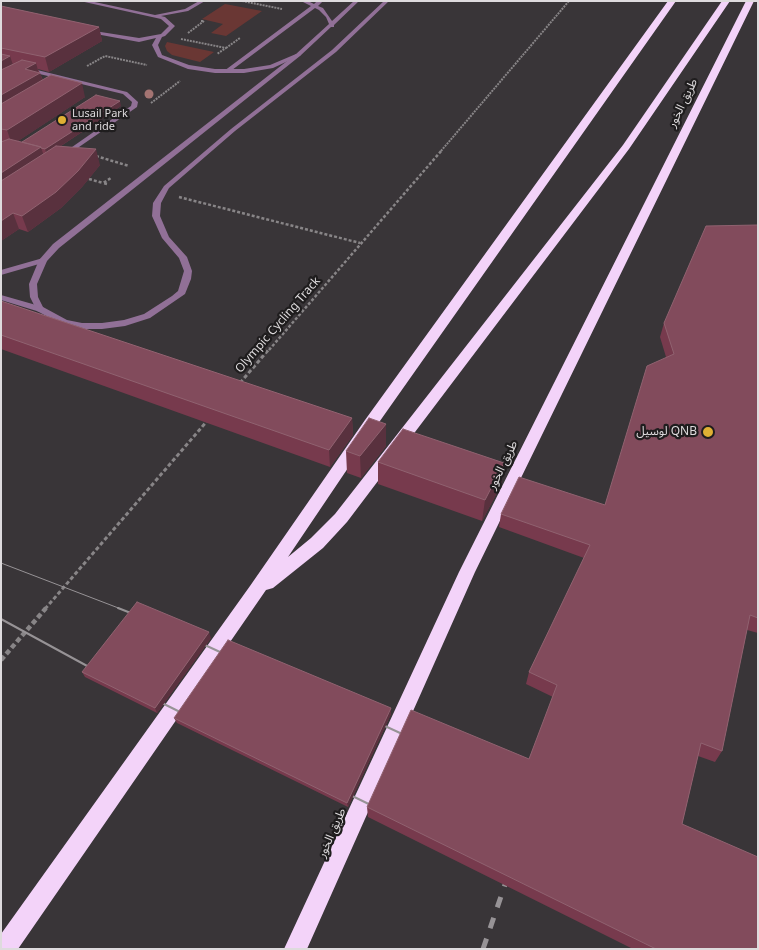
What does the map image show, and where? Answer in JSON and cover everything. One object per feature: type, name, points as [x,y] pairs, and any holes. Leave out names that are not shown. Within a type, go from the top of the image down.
[{"type":"highway","points":[[4,949],[256,591],[370,424],[672,1]]},
{"type":"highway","points":[[256,591],[317,543],[341,518],[626,147],[726,1]]},
{"type":"highway","name":"طريق الخور","points":[[295,949],[467,572],[750,1]]},
{"type":"street","points":[[82,1],[152,16],[168,21],[172,26],[167,33],[159,37],[139,40],[84,31]]},
{"type":"street","points":[[152,16],[186,10],[203,1]]},
{"type":"street","points":[[303,1],[318,3],[332,26]]},
{"type":"street","points":[[40,309],[34,297],[33,284],[42,260],[56,246],[298,55],[332,26],[357,1]]},
{"type":"street","points":[[1,297],[40,309],[64,322],[82,326],[124,323],[147,316],[175,298],[182,292],[188,279],[188,271],[183,257],[166,238],[156,216],[157,203],[163,191],[174,178],[351,36],[387,1]]},
{"type":"street","points":[[226,72],[318,3]]},
{"type":"street","points":[[159,37],[155,45],[156,51],[166,60],[188,67],[226,72],[271,67],[298,55]]},
{"type":"street","points":[[17,67],[107,89],[132,97],[135,102],[134,106],[55,161]]},
{"type":"street","points":[[58,84],[66,79]]},
{"type":"street","points":[[100,94],[107,89]]},
{"type":"street","points":[[1,273],[42,260]]},
{"type":"path","points":[[242,1],[283,8],[275,14]]},
{"type":"path","name":"Olympic Cycling Track","points":[[238,384],[493,92],[569,1]]},
{"type":"path","points":[[226,48],[242,37]]},
{"type":"path","points":[[66,79],[105,56],[151,66]]},
{"type":"path","points":[[72,149],[128,166],[122,170]]},
{"type":"path","points":[[95,161],[100,158]]},
{"type":"path","points":[[103,183],[116,174]]},
{"type":"path","points":[[88,179],[127,190]]},
{"type":"path","points":[[206,203],[360,243]]},
{"type":"path","points":[[1,660],[212,414]]},
{"type":"shaded area","points":[[225,4],[262,11],[226,36],[211,33],[223,24],[202,19]]},
{"type":"shaded area","points":[[167,42],[214,52],[200,62],[172,55],[165,46]]},
{"type":"building","points":[[1,6],[99,27],[45,57],[1,48]]},
{"type":"building","points":[[1,54],[10,56],[1,61]]},
{"type":"building","points":[[22,60],[36,63],[25,69],[40,73],[1,95],[1,70]]},
{"type":"building","points":[[51,75],[82,83],[7,130],[1,129],[1,104]]},
{"type":"building","points":[[96,95],[120,101],[45,149],[22,142]]},
{"type":"building","points":[[9,139],[41,147],[1,173],[1,142]]},
{"type":"building","points":[[56,146],[96,149],[78,171],[56,192],[22,216],[13,213],[1,221],[1,181]]},
{"type":"building","points":[[758,225],[758,618],[750,615],[722,751],[701,743],[682,824],[758,857],[758,949],[656,949],[367,807],[411,710],[529,759],[557,685],[529,672],[590,545],[501,514],[519,477],[605,505],[647,366],[674,354],[664,323],[706,226]]},
{"type":"building","points":[[1,301],[352,418],[329,450],[1,335]]},
{"type":"building","points":[[369,418],[386,424],[360,456],[346,451]]},
{"type":"building","points":[[403,429],[504,463],[485,500],[378,462]]},
{"type":"building","points":[[137,602],[209,632],[155,708],[82,672]]},
{"type":"building","points":[[228,640],[391,708],[347,803],[174,718]]},
{"type":"tram line","points":[[1,563],[121,609]]},
{"type":"tram line","points":[[118,608],[141,617]]},
{"type":"tram line","points":[[1,619],[100,673]]},
{"type":"tram line","points":[[194,640],[233,658]]},
{"type":"tram line","points":[[152,698],[192,718]]},
{"type":"tram line","points":[[372,720],[413,739]]},
{"type":"tram line","points":[[340,790],[381,810]]},
{"type":"railway","points":[[483,949],[509,873]]},
{"type":"place","name":"Lusail Park and ride","points":[[62,120]]},
{"type":"place","name":"لوسيل QNB","points":[[708,432]]}]
